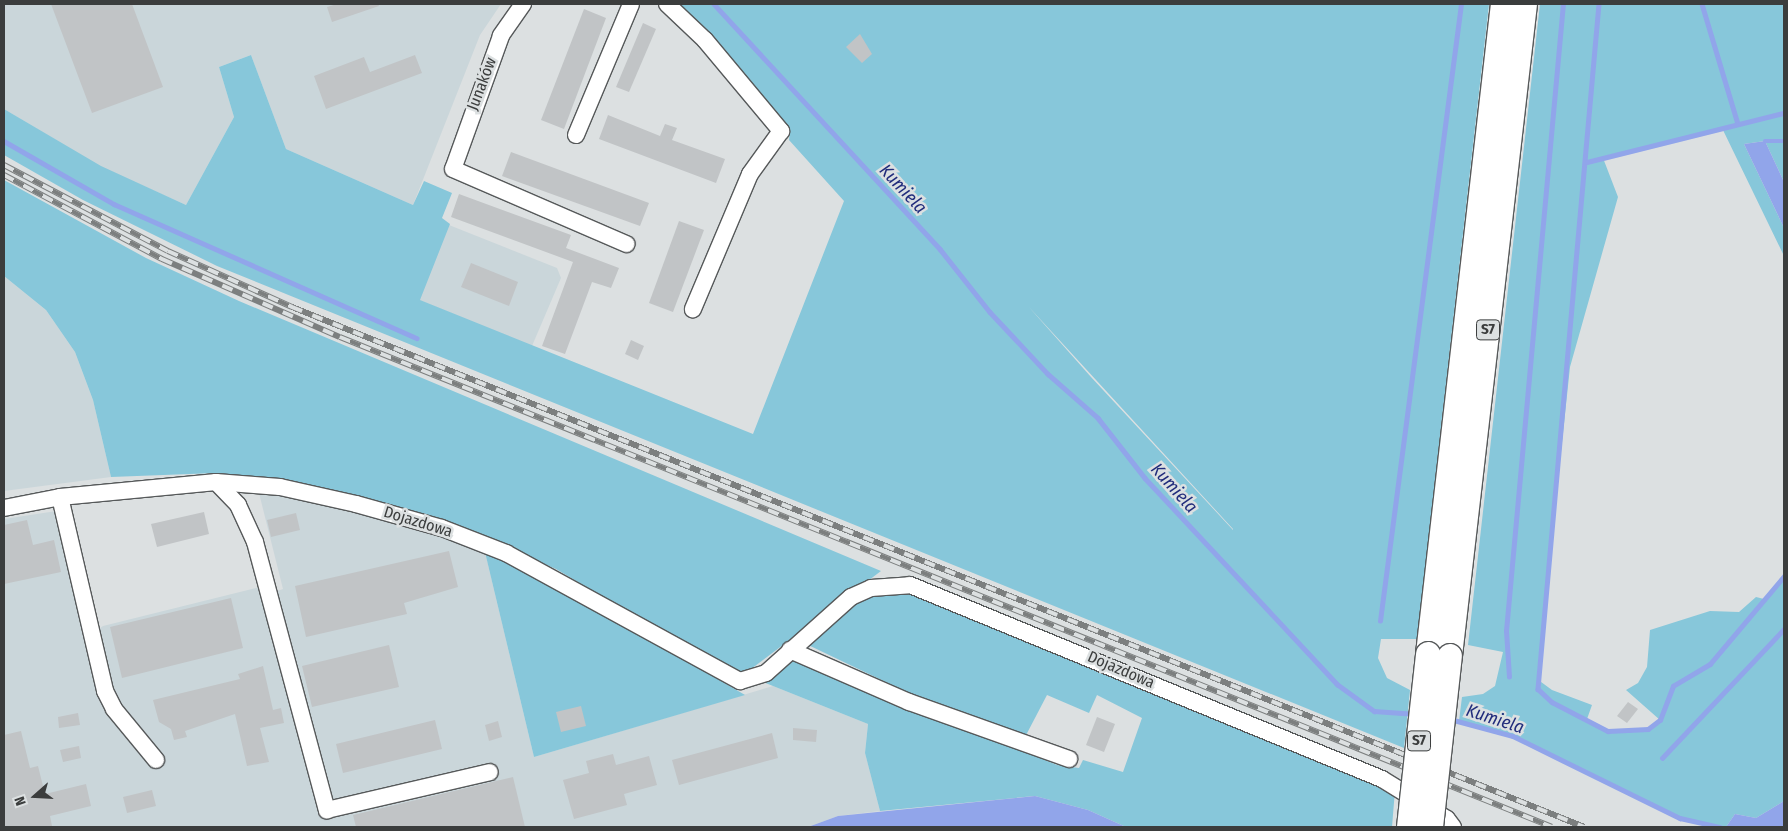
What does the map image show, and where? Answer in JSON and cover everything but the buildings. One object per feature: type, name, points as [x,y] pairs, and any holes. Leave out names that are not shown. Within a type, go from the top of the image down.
[{"type":"highway","name":"S7","points":[[1431,827],[1440,655],[1503,4]]},
{"type":"highway","name":"S7","points":[[1409,827],[1440,655],[1524,4]]},
{"type":"street","name":"Junaków","points":[[523,4],[501,36],[453,169],[626,244]]},
{"type":"street","points":[[576,135],[631,4]]},
{"type":"street","points":[[667,4],[705,40],[781,131],[750,174],[693,309]]},
{"type":"street","points":[[216,482],[238,505],[255,542],[327,810],[490,772]]},
{"type":"street","name":"Dojazdowa","points":[[4,508],[60,497],[216,482],[280,487],[337,500],[482,543],[740,681],[766,673],[851,597],[886,585],[910,585],[1382,779],[1447,819],[1453,827]]},
{"type":"street","points":[[60,497],[105,691],[114,709],[156,760]]},
{"type":"street","points":[[790,650],[909,702],[1069,759]]},
{"type":"shaded area","points":[[4,4],[501,4],[480,35],[413,205],[286,149],[251,55],[219,67],[234,117],[186,205],[101,167],[4,109]]},
{"type":"shaded area","points":[[675,4],[1489,4],[1417,639],[1381,639],[1378,658],[1387,678],[1410,690],[1404,748],[217,266],[83,200],[4,155],[4,109],[101,166],[186,205],[234,117],[219,67],[251,55],[286,149],[413,205],[424,181],[452,193],[442,218],[450,224],[420,300],[753,434],[844,201],[789,140],[790,131]],"holes":[[[1028,306],[1233,529],[1091,377]]]},
{"type":"shaded area","points":[[1540,4],[1784,4],[1784,182],[1765,141],[1744,144],[1784,228],[1784,256],[1722,128],[1603,158],[1618,197],[1570,367],[1537,679],[1552,690],[1592,705],[1587,719],[1608,731],[1648,729],[1660,720],[1626,690],[1638,683],[1647,667],[1650,630],[1710,611],[1739,612],[1756,597],[1764,599],[1784,576],[1784,801],[1756,818],[1735,814],[1726,827],[1680,818],[1513,736],[1459,721],[1462,697],[1483,694],[1495,686],[1503,652],[1468,645]]},
{"type":"shaded area","points":[[4,180],[146,258],[239,301],[881,571],[739,678],[556,569],[436,517],[297,482],[216,473],[111,477],[93,400],[75,352],[46,310],[4,276]]},
{"type":"shaded area","points":[[449,225],[557,268],[561,278],[532,346],[419,300]]},
{"type":"shaded area","points":[[4,276],[46,310],[75,352],[93,400],[111,477],[4,491]]},
{"type":"shaded area","points":[[258,489],[286,492],[484,548],[534,757],[773,686],[868,724],[865,753],[880,811],[838,816],[808,827],[4,827],[4,519],[63,510],[92,634],[103,626],[260,587],[263,596],[283,589]]},
{"type":"shaded area","points":[[484,548],[539,575],[745,695],[534,757]]},
{"type":"shaded area","points":[[905,588],[1395,790],[1392,827],[1126,827],[1088,810],[1035,796],[880,811],[865,753],[868,724],[763,682],[789,662],[804,662],[1057,765],[1079,768],[1083,760],[1123,772],[1142,718],[1097,695],[1089,713],[1047,695],[1024,739],[938,707],[804,643],[858,597]]},
{"type":"water","points":[[1765,141],[1784,182],[1784,228],[1744,144]]},
{"type":"water","points":[[1035,796],[1088,810],[1126,827],[808,827],[838,816]]},
{"type":"water","points":[[1784,801],[1784,827],[1726,827],[1735,814],[1756,818]]},
{"type":"waterway","name":"Kumiela","points":[[714,4],[940,249],[990,312],[1048,374],[1098,418],[1145,478],[1337,684],[1374,711],[1416,714]]},
{"type":"waterway","points":[[1380,621],[1461,4]]},
{"type":"waterway","points":[[1509,677],[1506,631],[1563,4]]},
{"type":"waterway","points":[[1599,4],[1538,689],[1552,702],[1608,731],[1648,729],[1660,720],[1673,686],[1710,664],[1784,576]]},
{"type":"waterway","points":[[1702,4],[1738,124]]},
{"type":"waterway","points":[[1587,162],[1784,113]]},
{"type":"waterway","points":[[4,141],[114,204],[417,338]]},
{"type":"waterway","points":[[1765,141],[1784,141]]},
{"type":"waterway","points":[[1662,758],[1784,629]]},
{"type":"waterway","name":"Kumiela","points":[[1450,719],[1513,736],[1680,818],[1720,827]]},
{"type":"railway","points":[[4,165],[168,251],[292,307],[1584,827]]},
{"type":"railway","points":[[4,175],[162,259],[340,337],[1552,827]]}]
